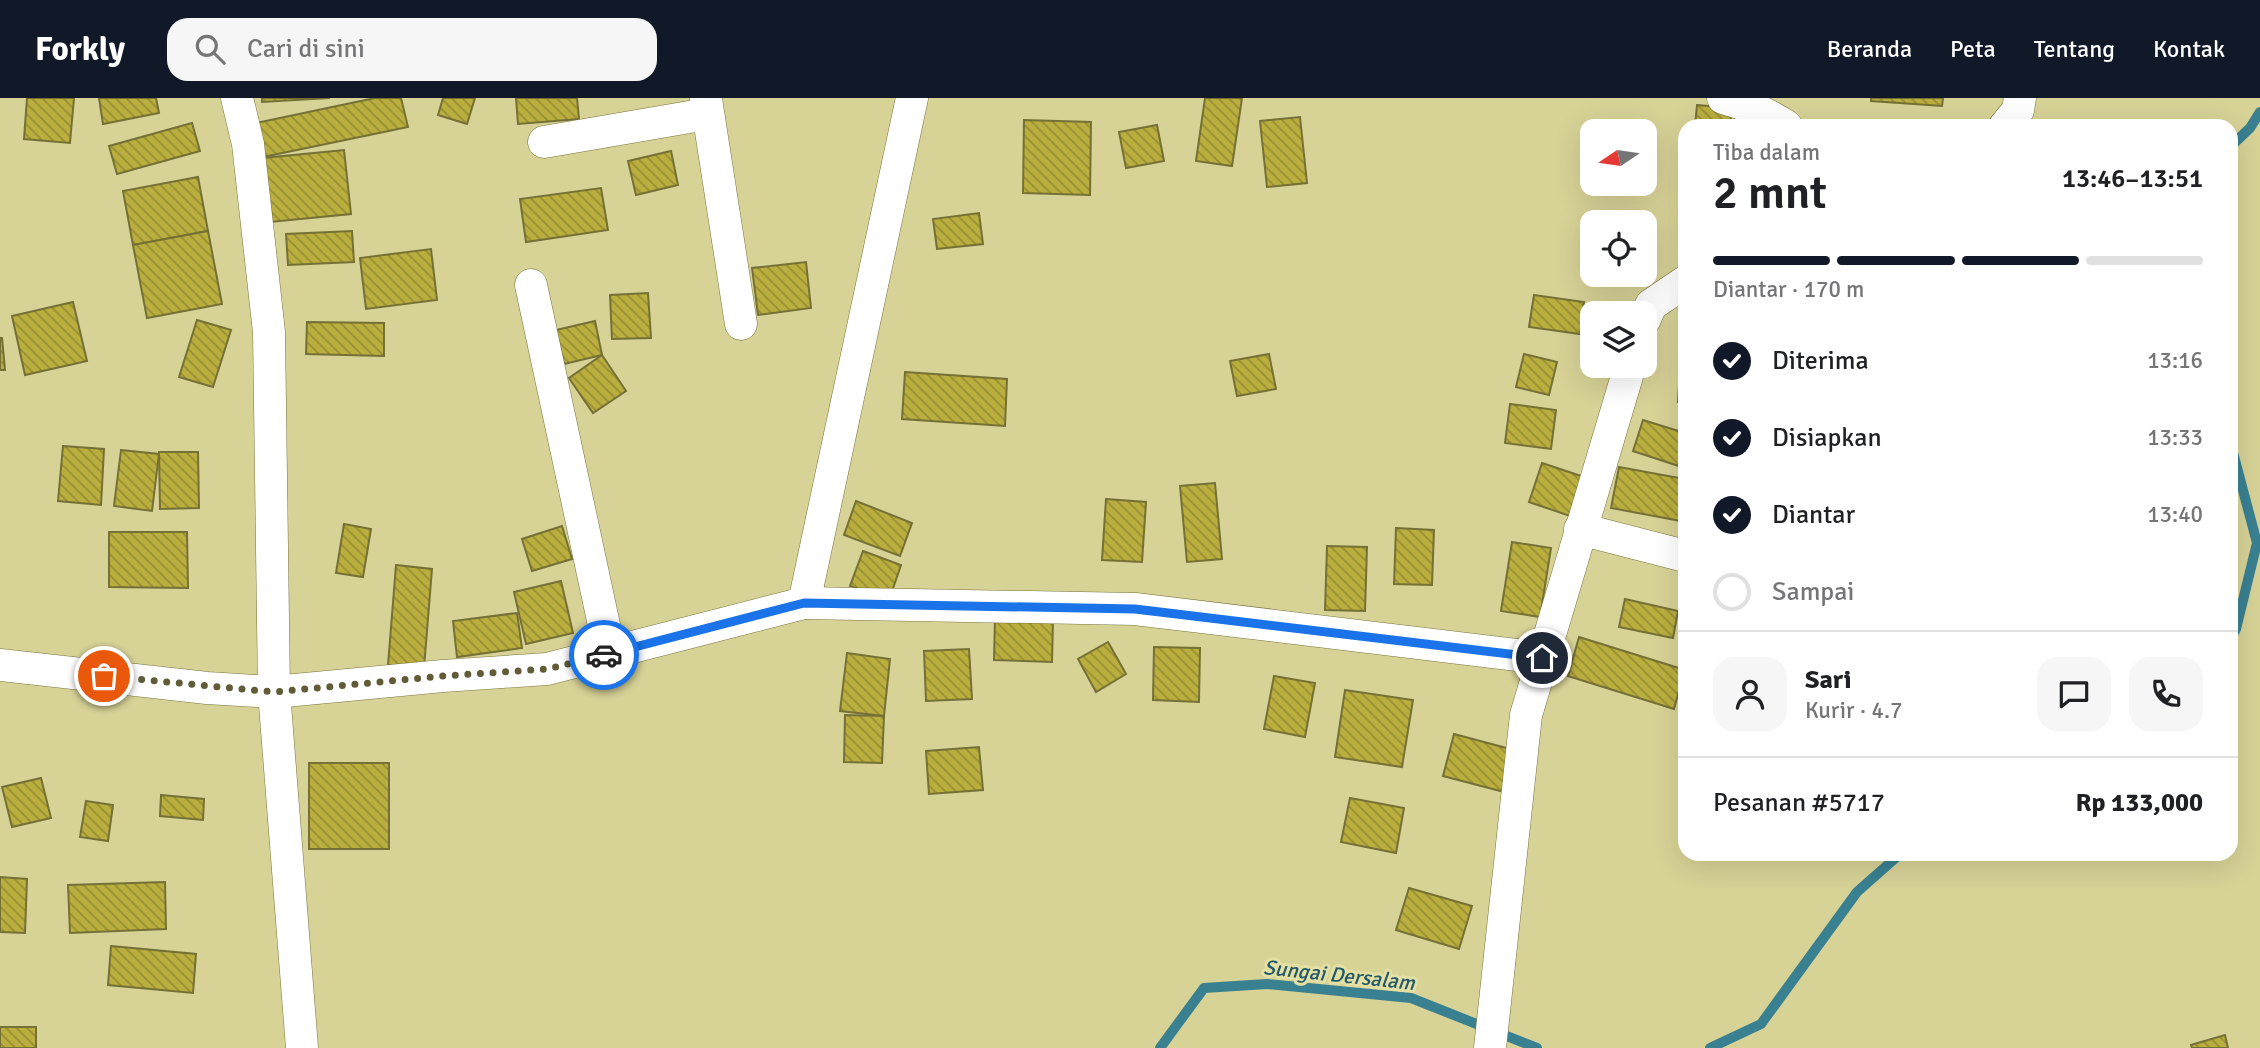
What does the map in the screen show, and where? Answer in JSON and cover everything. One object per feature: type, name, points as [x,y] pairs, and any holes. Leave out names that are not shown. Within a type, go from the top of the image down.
[{"type":"street","points":[[237,98],[248,144],[269,332],[274,692],[302,1048]]},
{"type":"street","points":[[804,603],[912,98]]},
{"type":"street","points":[[2011,119],[2018,110],[2020,98]]},
{"type":"street","points":[[1735,100],[1776,119]]},
{"type":"street","points":[[544,142],[712,102],[741,324]]},
{"type":"street","points":[[531,285],[610,653]]},
{"type":"street","points":[[1657,301],[1678,287]]},
{"type":"street","points":[[1490,1048],[1526,715],[1626,378]]},
{"type":"street","points":[[1580,529],[1678,554]]},
{"type":"street","points":[[0,665],[207,688],[274,692],[547,669],[804,603],[1135,609],[1542,658]]},
{"type":"building","points":[[27,98],[74,98],[70,143],[24,139]]},
{"type":"building","points":[[99,98],[156,98],[159,113],[103,124]]},
{"type":"building","points":[[262,98],[330,98],[262,102]]},
{"type":"building","points":[[375,98],[401,98],[408,127],[263,157],[256,123]]},
{"type":"building","points":[[443,98],[475,98],[467,124],[438,115]]},
{"type":"building","points":[[516,98],[577,98],[579,119],[518,124]]},
{"type":"building","points":[[1205,98],[1242,98],[1232,166],[1196,161]]},
{"type":"building","points":[[1871,98],[1943,98],[1942,106],[1871,101]]},
{"type":"building","points":[[1697,105],[1732,108],[1731,119],[1696,119]]},
{"type":"building","points":[[1300,117],[1307,183],[1267,187],[1260,121]]},
{"type":"building","points":[[1024,120],[1091,122],[1090,195],[1023,193]]},
{"type":"building","points":[[192,123],[200,151],[117,174],[109,146]]},
{"type":"building","points":[[1157,125],[1164,161],[1126,168],[1119,132]]},
{"type":"building","points":[[344,150],[351,214],[270,222],[263,158]]},
{"type":"building","points":[[671,151],[678,185],[636,195],[628,161]]},
{"type":"building","points":[[198,177],[208,231],[133,245],[123,191]]},
{"type":"building","points":[[601,188],[608,230],[526,242],[520,199]]},
{"type":"building","points":[[979,213],[983,244],[937,249],[933,219]]},
{"type":"building","points":[[208,231],[222,304],[147,318],[133,245]]},
{"type":"building","points":[[352,231],[354,262],[288,265],[286,234]]},
{"type":"building","points":[[431,249],[437,300],[366,309],[360,258]]},
{"type":"building","points":[[806,262],[811,308],[758,315],[752,268]]},
{"type":"building","points":[[648,293],[651,338],[612,339],[610,295]]},
{"type":"building","points":[[1534,295],[1580,301],[1580,334],[1529,327]]},
{"type":"building","points":[[73,302],[87,361],[25,375],[12,316]]},
{"type":"building","points":[[197,320],[231,330],[213,387],[179,377]]},
{"type":"building","points":[[595,321],[602,355],[564,364],[556,330]]},
{"type":"building","points":[[307,322],[384,323],[384,356],[306,354]]},
{"type":"building","points":[[2,338],[5,370],[0,370]]},
{"type":"building","points":[[1269,354],[1276,389],[1237,396],[1230,361]]},
{"type":"building","points":[[1524,354],[1557,362],[1549,395],[1516,387]]},
{"type":"building","points":[[602,355],[626,391],[593,413],[569,378]]},
{"type":"building","points":[[905,372],[1007,379],[1005,426],[902,419]]},
{"type":"building","points":[[1510,404],[1556,410],[1551,449],[1505,443]]},
{"type":"building","points":[[1643,420],[1678,431],[1678,466],[1633,451]]},
{"type":"building","points":[[63,446],[104,449],[101,505],[58,501]]},
{"type":"building","points":[[121,450],[159,454],[152,511],[114,506]]},
{"type":"building","points":[[159,452],[198,452],[199,508],[160,509]]},
{"type":"building","points":[[1542,463],[1587,478],[1573,517],[1529,502]]},
{"type":"building","points":[[1619,467],[1678,478],[1678,520],[1611,508]]},
{"type":"building","points":[[1215,483],[1222,559],[1187,562],[1180,486]]},
{"type":"building","points":[[1106,499],[1146,502],[1142,562],[1102,560]]},
{"type":"building","points":[[856,501],[912,523],[900,556],[844,535]]},
{"type":"building","points":[[344,524],[371,529],[363,577],[336,573]]},
{"type":"building","points":[[562,526],[572,559],[532,571],[522,539]]},
{"type":"building","points":[[1396,528],[1434,530],[1432,585],[1394,584]]},
{"type":"building","points":[[109,532],[187,532],[188,588],[109,587]]},
{"type":"building","points":[[1512,542],[1551,548],[1540,617],[1501,611]]},
{"type":"building","points":[[1327,546],[1367,547],[1365,611],[1325,610]]},
{"type":"building","points":[[863,551],[901,565],[889,600],[850,586]]},
{"type":"building","points":[[396,565],[432,569],[424,668],[388,665]]},
{"type":"building","points":[[561,581],[573,633],[526,644],[514,592]]},
{"type":"building","points":[[1625,599],[1678,611],[1673,638],[1619,627]]},
{"type":"building","points":[[517,613],[522,648],[457,657],[453,621]]},
{"type":"building","points":[[995,618],[1053,620],[1052,662],[994,660]]},
{"type":"building","points":[[1579,637],[1678,668],[1678,695],[1674,709],[1568,676]]},
{"type":"building","points":[[1108,642],[1126,674],[1096,692],[1078,659]]},
{"type":"building","points":[[1154,647],[1200,648],[1199,702],[1153,700]]},
{"type":"building","points":[[969,649],[972,699],[926,701],[924,651]]},
{"type":"building","points":[[847,653],[890,659],[884,716],[840,711]]},
{"type":"building","points":[[1274,676],[1315,683],[1305,737],[1264,729]]},
{"type":"building","points":[[1345,690],[1413,700],[1402,767],[1335,757]]},
{"type":"building","points":[[845,715],[884,716],[882,763],[844,762]]},
{"type":"building","points":[[1454,734],[1514,750],[1504,792],[1443,776]]},
{"type":"building","points":[[979,747],[983,790],[929,794],[926,751]]},
{"type":"building","points":[[309,763],[389,763],[389,849],[309,849]]},
{"type":"building","points":[[41,778],[51,818],[12,827],[2,787]]},
{"type":"building","points":[[161,795],[204,799],[203,820],[160,816]]},
{"type":"building","points":[[1350,798],[1404,808],[1396,853],[1341,842]]},
{"type":"building","points":[[86,801],[113,805],[108,841],[80,837]]},
{"type":"building","points":[[0,877],[27,879],[25,933],[0,932]]},
{"type":"building","points":[[165,882],[166,929],[70,933],[68,885]]},
{"type":"building","points":[[1409,888],[1472,906],[1459,949],[1396,930]]},
{"type":"building","points":[[111,946],[196,954],[193,993],[108,985]]},
{"type":"building","points":[[0,1027],[36,1027],[36,1048],[0,1048]]},
{"type":"building","points":[[2225,1035],[2228,1048],[2192,1048],[2191,1045]]},
{"type":"waterway","name":"Sungai Dersalam","points":[[2238,139],[2250,128],[2260,112]]},
{"type":"waterway","name":"Sungai Dersalam","points":[[2238,471],[2257,543],[2238,621]]},
{"type":"waterway","name":"Sungai Dersalam","points":[[1710,1048],[1761,1024],[1857,892],[1892,861]]},
{"type":"waterway","name":"Sungai Dersalam","points":[[1160,1048],[1204,988],[1267,984],[1411,998],[1537,1048]]},
{"type":"way so far","points":[[104,676],[207,688],[274,692],[547,669],[604,655]]},
{"type":"route","points":[[604,655],[804,603],[1135,609],[1542,658]]}]
